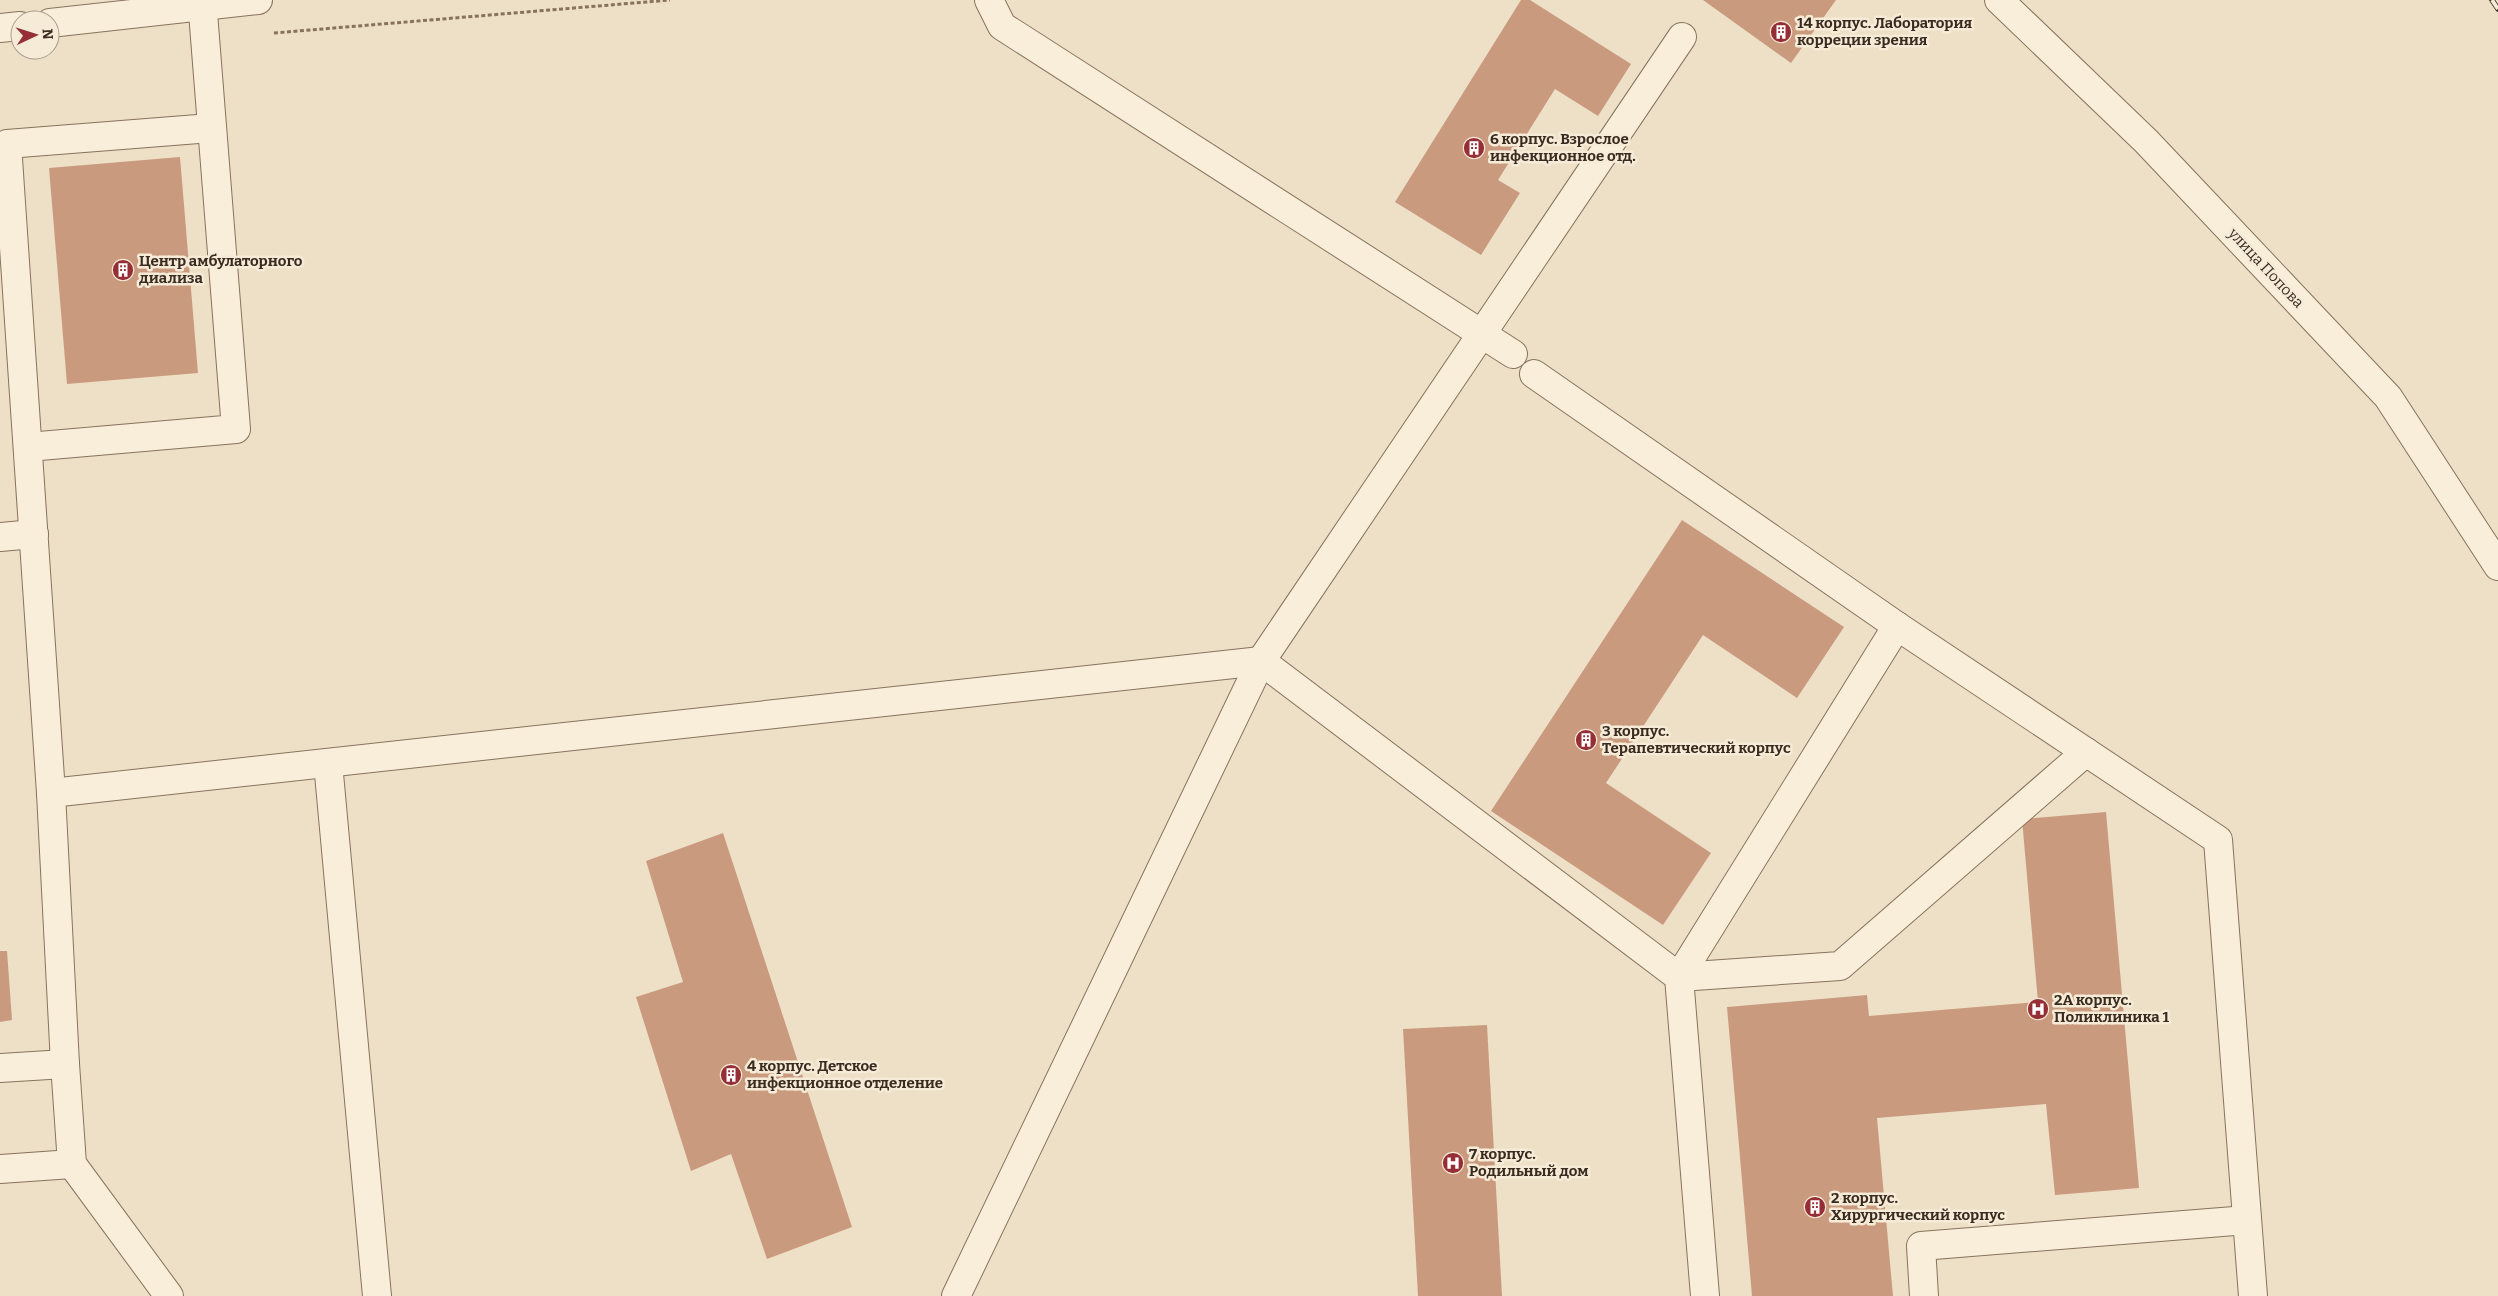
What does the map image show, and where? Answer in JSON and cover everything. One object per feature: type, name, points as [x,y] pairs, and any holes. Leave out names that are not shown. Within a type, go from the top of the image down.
[{"type":"street","points":[[60,22],[203,3],[258,0]]},
{"type":"street","points":[[989,0],[1002,26],[1513,354]]},
{"type":"street","name":"улица Попова","points":[[1999,0],[2146,142],[2388,397],[2498,566]]},
{"type":"street","points":[[28,447],[236,429],[211,128],[203,3]]},
{"type":"street","points":[[956,1296],[1261,661],[1682,37]]},
{"type":"street","points":[[169,1296],[72,1164],[51,793],[7,144],[211,128]]},
{"type":"street","points":[[1534,374],[1897,626],[2218,840],[2253,1296]]},
{"type":"street","points":[[0,536],[34,534]]},
{"type":"street","points":[[1705,1296],[1679,977],[1897,626]]},
{"type":"street","points":[[51,793],[1261,661],[1679,977],[1840,966],[2086,752]]},
{"type":"street","points":[[328,763],[377,1296]]},
{"type":"street","points":[[0,1068],[65,1064]]},
{"type":"street","points":[[0,1169],[72,1164]]},
{"type":"street","points":[[1924,1296],[1921,1246],[2247,1220]]},
{"type":"path","points":[[265,34],[670,0]]},
{"type":"building","name":"6 корпус. Взрослое инфекционное отд.","points":[[1521,0],[1530,0],[1631,64],[1598,116],[1555,89],[1498,180],[1520,193],[1481,255],[1395,202]]},
{"type":"building","name":"14 корпус. Лаборатория корреции зрения","points":[[1703,0],[1836,0],[1791,63]]},
{"type":"building","name":"Центр амбулаторного диализа","points":[[180,157],[198,373],[67,384],[49,168]]},
{"type":"building","name":"3 корпус. Терапевтический корпус","points":[[1682,520],[1844,627],[1797,698],[1703,635],[1606,783],[1711,853],[1663,925],[1491,811]]},
{"type":"building","points":[[2106,812],[2139,1188],[2055,1195],[2046,1104],[1877,1118],[1893,1296],[1752,1296],[1727,1007],[1867,995],[1869,1016],[2038,1002],[2022,819]]},
{"type":"building","name":"4 корпус. Детское инфекционное отделение","points":[[723,833],[852,1227],[767,1259],[731,1154],[691,1171],[636,997],[683,982],[646,861]]},
{"type":"building","points":[[0,951],[7,951],[12,1020],[0,1022]]},
{"type":"building","name":"7 корпус. Родильный дом","points":[[1487,1025],[1502,1296],[1418,1296],[1403,1029]]},
{"type":"railway","points":[[2492,0],[2498,9]]},
{"type":"place","name":"14 корпус. Лаборатория корреции зрения","points":[[1781,32]]},
{"type":"place","name":"6 корпус. Взрослое инфекционное отд.","points":[[1474,148]]},
{"type":"place","name":"Центр амбулаторного диализа","points":[[123,270]]},
{"type":"place","name":"3 корпус. Терапевтический корпус","points":[[1586,740]]},
{"type":"place","name":"2А корпус. Поликлиника 1","points":[[2038,1009]]},
{"type":"place","name":"4 корпус. Детское инфекционное отделение","points":[[731,1075]]},
{"type":"place","name":"7 корпус. Родильный дом","points":[[1453,1163]]},
{"type":"place","name":"2 корпус. Хирургический корпус","points":[[1815,1207]]}]
